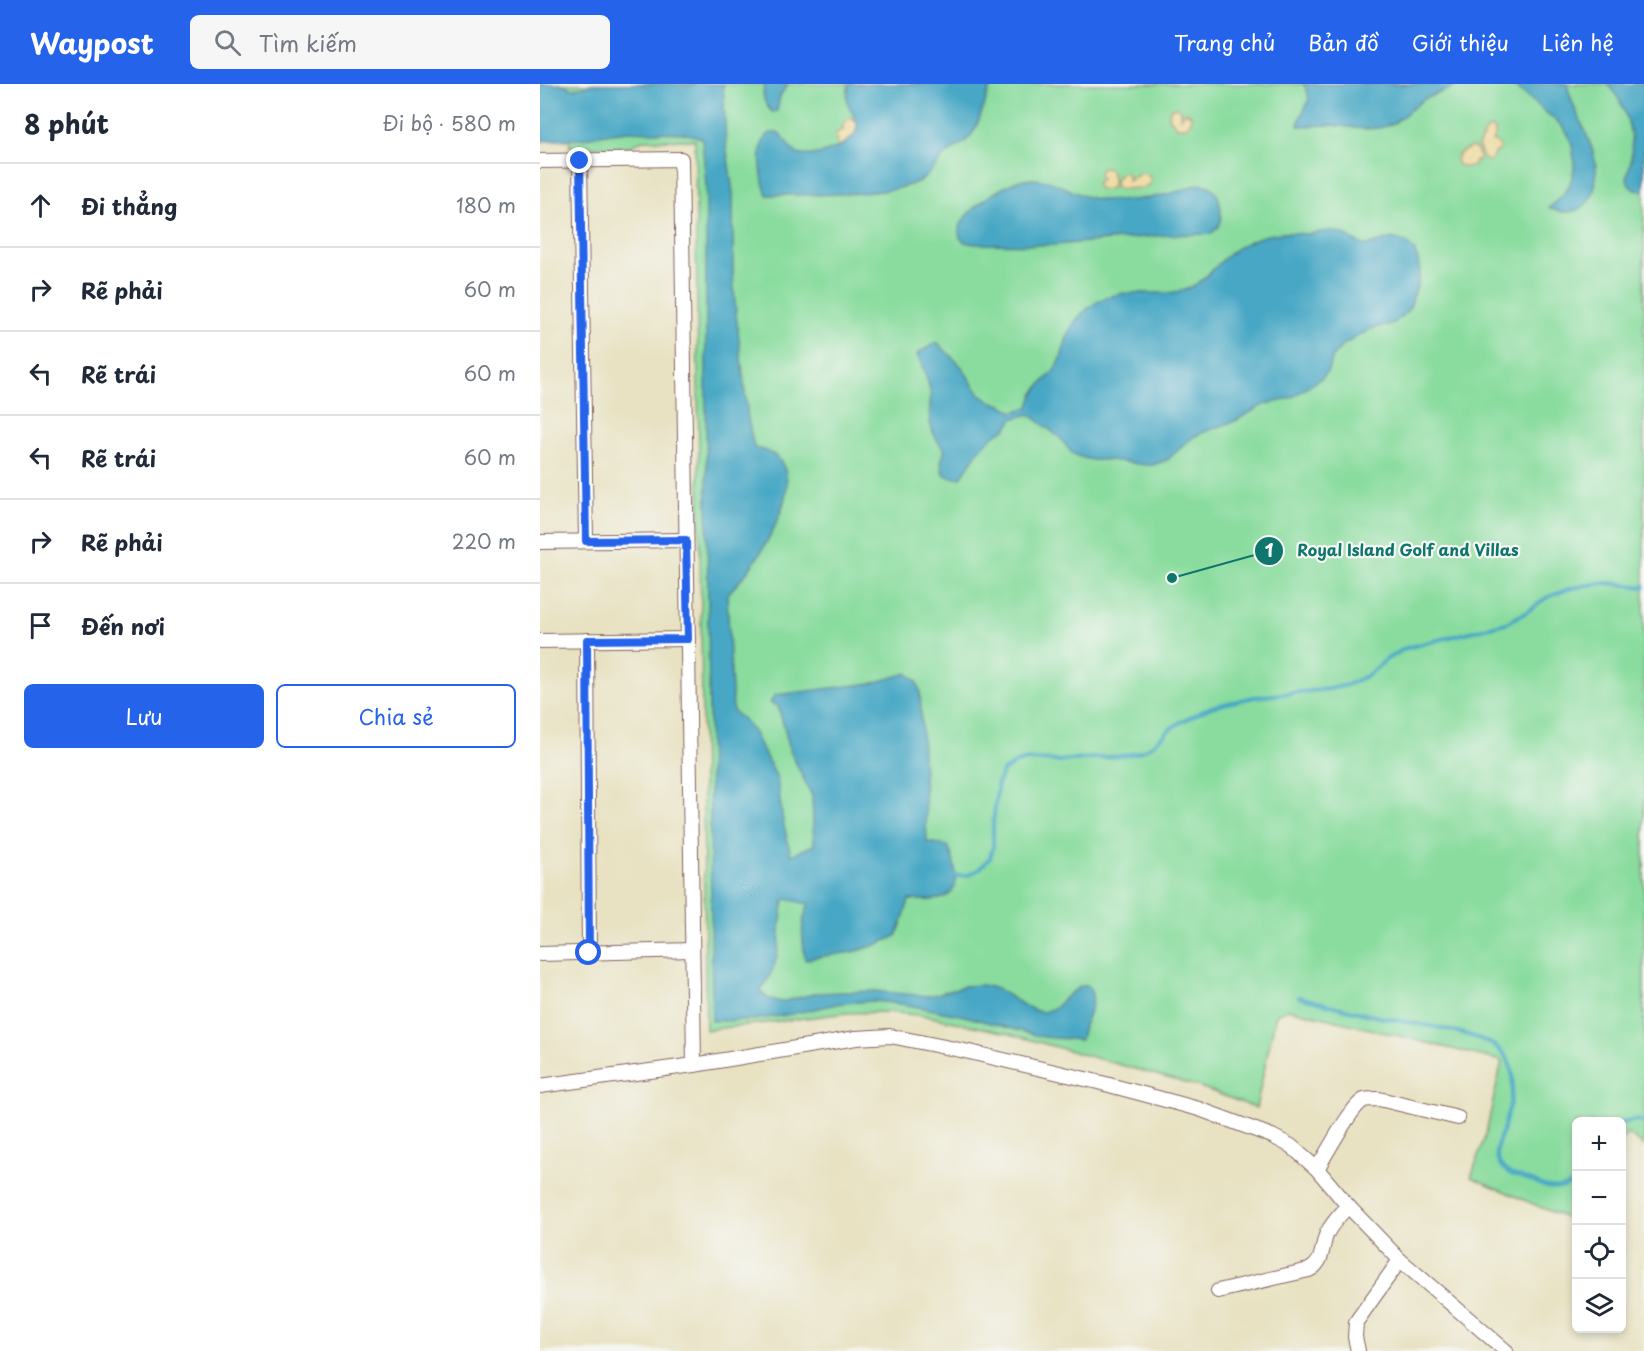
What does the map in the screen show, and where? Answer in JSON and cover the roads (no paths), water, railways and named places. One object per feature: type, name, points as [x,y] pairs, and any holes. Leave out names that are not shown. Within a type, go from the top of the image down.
[{"type":"street","points":[[540,161],[681,159],[694,1065]]},
{"type":"street","points":[[580,161],[586,541]]},
{"type":"street","points":[[540,542],[686,540]]},
{"type":"street","points":[[540,641],[688,639]]},
{"type":"street","points":[[587,640],[589,953]]},
{"type":"street","points":[[540,954],[692,951]]},
{"type":"street","points":[[540,1086],[694,1065],[856,1038],[890,1036],[930,1043],[1098,1082],[1199,1109],[1272,1136],[1291,1146],[1317,1169],[1348,1206],[1400,1260],[1506,1351]]},
{"type":"street","points":[[1317,1169],[1344,1125],[1359,1104],[1365,1100],[1379,1099],[1458,1118]]},
{"type":"street","points":[[1218,1291],[1315,1267],[1319,1263],[1327,1234],[1336,1218],[1348,1206]]},
{"type":"street","points":[[1358,1351],[1355,1337],[1356,1322],[1400,1260]]},
{"type":"water","points":[[540,84],[562,84],[573,89],[594,84],[679,84],[688,86],[723,84],[726,144],[733,193],[735,304],[748,419],[754,448],[773,455],[783,466],[787,482],[778,519],[760,554],[727,595],[733,711],[752,730],[777,778],[783,822],[791,855],[814,845],[812,796],[791,753],[778,706],[770,703],[775,695],[873,683],[907,673],[916,681],[920,691],[927,842],[948,846],[956,877],[952,891],[938,899],[909,900],[896,936],[861,950],[805,960],[803,925],[809,904],[785,899],[777,956],[769,978],[760,991],[769,999],[781,1002],[817,993],[874,991],[926,996],[964,986],[982,985],[998,989],[1025,1006],[1043,1012],[1055,1008],[1069,994],[1087,985],[1092,994],[1092,1003],[1081,1040],[1043,1037],[964,1016],[875,1001],[842,1003],[752,1020],[712,1021],[706,185],[702,138],[683,133],[627,131],[581,139],[540,141]]},
{"type":"water","points":[[765,84],[788,84],[780,96],[777,111],[772,112],[765,103],[763,92]]},
{"type":"water","points":[[849,84],[992,84],[974,131],[965,141],[943,157],[921,180],[907,186],[869,192],[767,195],[761,168],[762,146],[765,138],[770,133],[779,133],[795,152],[804,155],[832,150],[849,140],[857,125],[847,101]]},
{"type":"water","points":[[1303,84],[1461,84],[1424,99],[1394,123],[1379,128],[1364,129],[1332,125],[1298,126],[1308,101],[1307,91]]},
{"type":"water","points":[[1511,84],[1567,84],[1595,159],[1595,186],[1588,201],[1580,209],[1567,212],[1549,208],[1566,190],[1573,177],[1574,160],[1571,143],[1561,124]]},
{"type":"water","points":[[1607,84],[1644,84],[1644,191],[1634,190],[1628,183],[1627,174],[1632,150],[1630,130],[1619,100]]},
{"type":"water","points":[[1024,179],[1047,181],[1103,200],[1152,197],[1203,184],[1214,190],[1218,198],[1220,222],[1217,229],[1210,234],[1168,235],[1054,245],[977,244],[962,240],[959,236],[961,224],[975,207],[1006,186]]},
{"type":"water","points":[[1331,231],[1344,234],[1364,245],[1392,238],[1405,242],[1414,250],[1417,257],[1420,271],[1418,283],[1410,307],[1403,316],[1392,324],[1370,329],[1343,345],[1334,355],[1323,377],[1293,397],[1263,405],[1235,421],[1201,433],[1167,460],[1153,465],[1092,460],[1077,456],[1059,437],[1029,414],[1012,419],[1007,427],[990,439],[961,478],[949,477],[943,473],[941,462],[945,450],[932,430],[929,386],[917,354],[937,342],[961,366],[983,397],[1013,412],[1029,407],[1038,387],[1059,363],[1067,337],[1076,320],[1096,303],[1122,294],[1168,293],[1189,288],[1205,277],[1233,251],[1259,238],[1281,233],[1308,234]]},
{"type":"waterway","points":[[956,876],[968,875],[978,870],[990,858],[993,847],[993,823],[998,782],[1003,771],[1016,763],[1028,760],[1059,761],[1137,753],[1150,747],[1181,722],[1211,707],[1254,697],[1347,685],[1368,675],[1387,659],[1406,648],[1506,623],[1527,612],[1546,598],[1568,589],[1608,583],[1644,587]]},
{"type":"waterway","points":[[1299,997],[1379,1017],[1464,1034],[1495,1046],[1509,1062],[1513,1082],[1505,1124],[1497,1148],[1498,1161],[1505,1170],[1513,1175],[1540,1185],[1561,1188],[1572,1183]]},
{"type":"waterway","points":[[1626,1122],[1636,1120],[1644,1122]]},
{"type":"place","name":"Royal Island Golf and Villas","points":[[1172,578]]}]
